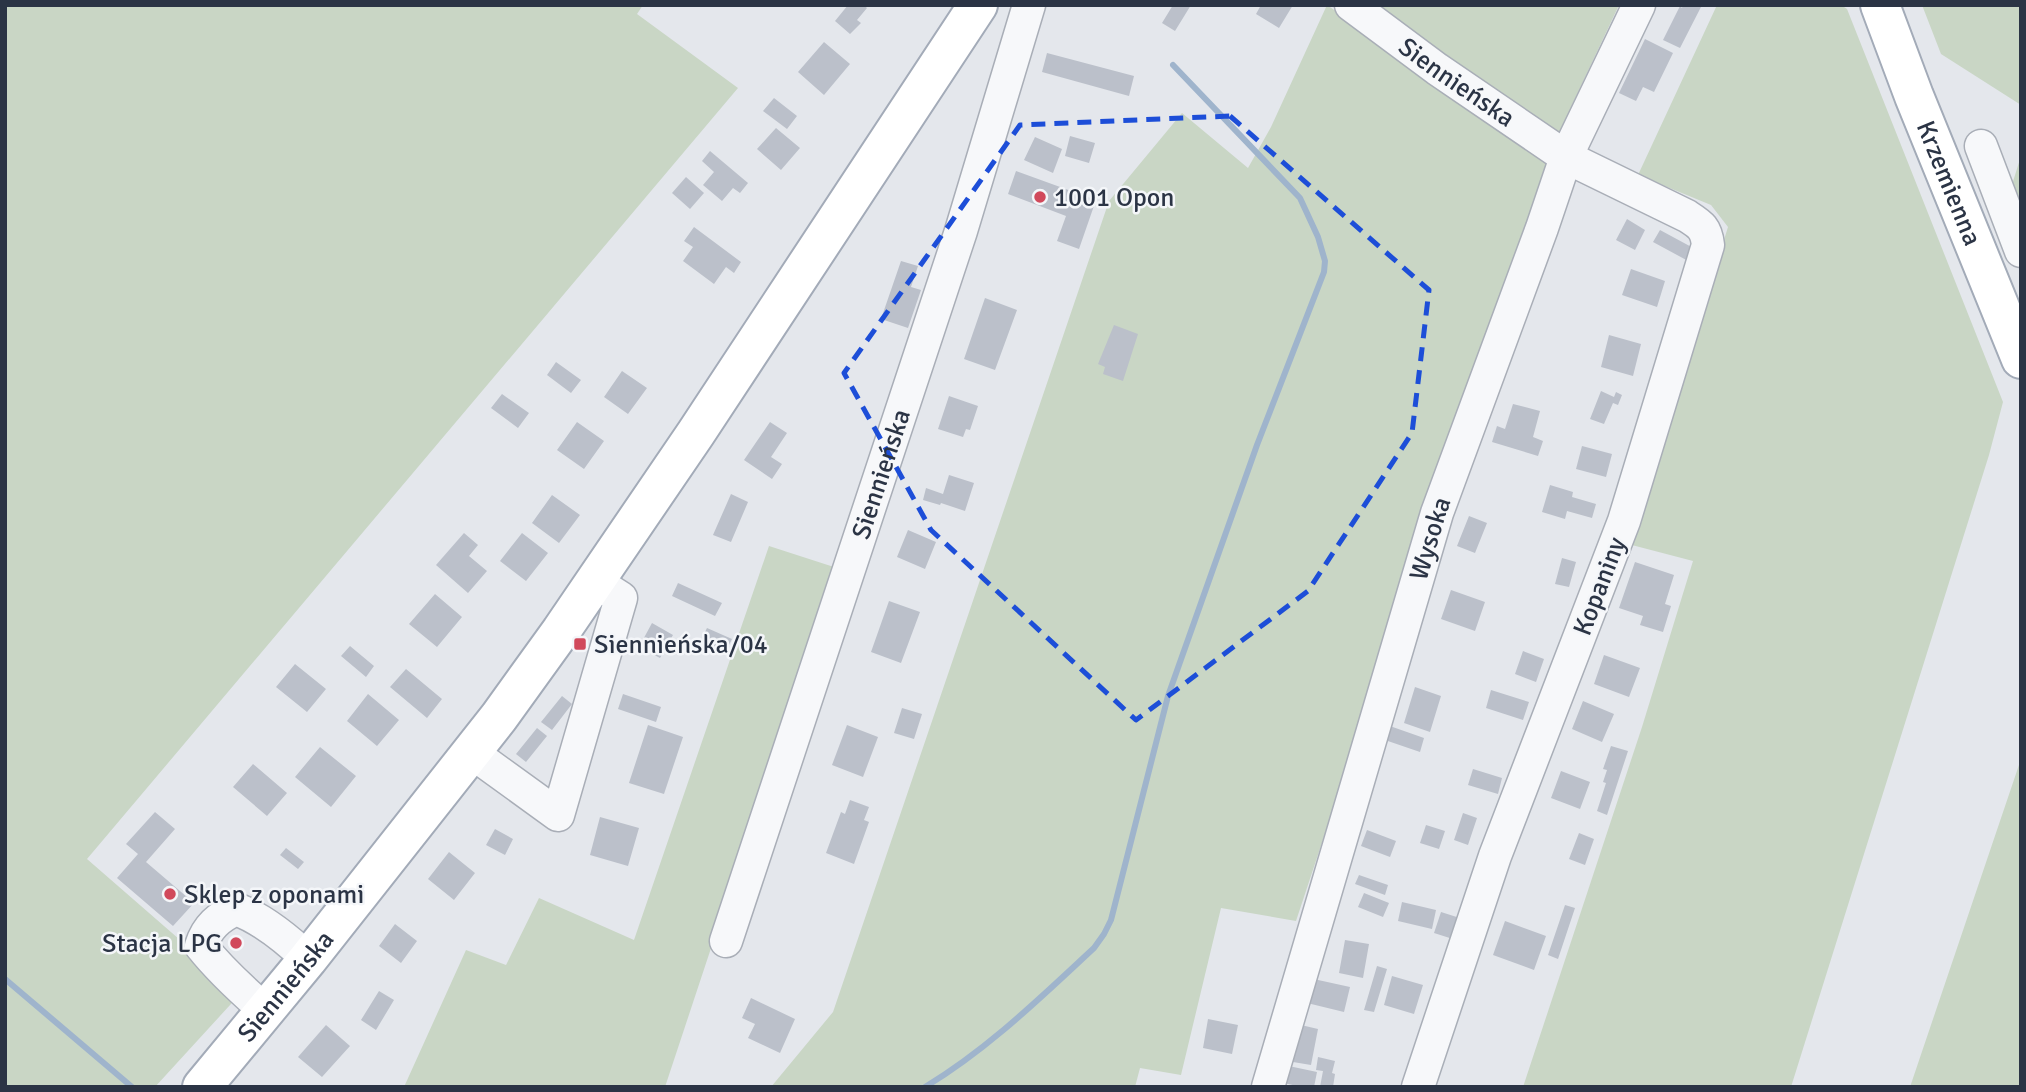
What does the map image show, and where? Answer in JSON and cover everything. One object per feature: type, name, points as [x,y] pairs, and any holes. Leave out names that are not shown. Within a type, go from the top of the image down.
[{"type":"main road","name":"Siennieńska","points":[[202,1087],[308,959],[471,752],[596,582],[978,5]]},
{"type":"main road","name":"Krzemienna","points":[[1880,5],[2021,359]]},
{"type":"street","name":"Siennieńska","points":[[726,941],[961,231],[1029,5]]},
{"type":"street","name":"Siennieńska","points":[[1351,5],[1437,69],[1566,157]]},
{"type":"street","name":"Wysoka","points":[[1268,1087],[1437,513],[1566,157],[1639,5]]},
{"type":"street","points":[[1981,146],[2021,251]]},
{"type":"street","name":"Kopaniny","points":[[1419,1087],[1495,856],[1624,521],[1708,245],[1707,233],[1687,216],[1566,157]]},
{"type":"street","points":[[471,752],[558,815],[621,598],[596,582]]},
{"type":"street","points":[[266,1011],[212,960],[201,946],[204,935],[221,916],[236,909],[251,915],[308,959]]},
{"type":"highlighted area","points":[[1230,116],[1429,290],[1412,433],[1308,591],[1136,720],[931,530],[844,373],[1020,125]]},
{"type":"green space","points":[[5,5],[643,5],[637,14],[738,88],[87,859],[241,993],[155,1087],[5,1087]]},
{"type":"green space","points":[[1327,5],[1541,153],[1547,164],[1296,921],[1221,908],[1181,1075],[1140,1068],[1135,1087],[771,1087],[833,1012],[1109,201],[1182,113],[1248,168],[1271,127]]},
{"type":"green space","points":[[1376,5],[1619,5],[1557,137]]},
{"type":"green space","points":[[1717,5],[1841,5],[1847,9],[2003,402],[1989,455],[1791,1087],[1523,1087],[1642,727],[1693,561],[1628,544],[1728,227],[1711,205],[1638,175]]},
{"type":"green space","points":[[1922,5],[2021,5],[2021,105],[1941,54]]},
{"type":"green space","points":[[2021,156],[2021,217],[2010,191]]},
{"type":"green space","points":[[769,546],[837,568],[665,1087],[404,1087],[466,950],[506,965],[539,898],[634,940]]},
{"type":"green space","points":[[2021,759],[2021,1087],[1910,1087]]},
{"type":"building","points":[[848,5],[864,5],[867,8],[857,20],[861,23],[850,34],[835,21]]},
{"type":"building","points":[[1173,5],[1191,5],[1175,31],[1162,23]]},
{"type":"building","points":[[1261,5],[1293,5],[1279,28],[1256,14]]},
{"type":"building","points":[[1683,5],[1702,5],[1680,48],[1663,40],[1680,6],[1682,8]]},
{"type":"building","points":[[1645,39],[1673,53],[1654,92],[1643,87],[1636,101],[1619,93]]},
{"type":"building","points":[[824,42],[850,64],[824,95],[798,72]]},
{"type":"building","points":[[1047,53],[1134,76],[1129,96],[1042,72]]},
{"type":"building","points":[[774,98],[797,116],[787,129],[763,111]]},
{"type":"building","points":[[776,128],[800,148],[781,170],[757,149]]},
{"type":"building","points":[[1070,136],[1095,143],[1089,163],[1065,156]]},
{"type":"building","points":[[1035,137],[1062,149],[1053,173],[1024,160]]},
{"type":"building","points":[[710,151],[748,183],[740,193],[733,188],[722,201],[703,185],[714,172],[702,161]]},
{"type":"building","points":[[1016,171],[1096,200],[1079,249],[1057,241],[1066,216],[1008,194]]},
{"type":"building","points":[[686,177],[704,193],[690,209],[672,193]]},
{"type":"building","points":[[1627,219],[1645,230],[1635,250],[1616,240]]},
{"type":"building","points":[[694,227],[741,262],[734,273],[726,267],[714,284],[683,261],[693,247],[684,241]]},
{"type":"building","points":[[1660,230],[1697,250],[1690,262],[1653,242]]},
{"type":"building","points":[[901,261],[918,266],[911,287],[921,290],[908,328],[881,319]]},
{"type":"building","points":[[1631,269],[1665,281],[1657,307],[1622,295]]},
{"type":"building","points":[[985,298],[1017,310],[995,370],[964,359]]},
{"type":"building","points":[[1114,325],[1138,334],[1123,381],[1103,374],[1105,367],[1098,364]]},
{"type":"building","points":[[1609,335],[1641,344],[1633,376],[1601,367]]},
{"type":"building","points":[[556,362],[581,380],[571,393],[547,375]]},
{"type":"building","points":[[622,371],[647,388],[628,414],[604,397]]},
{"type":"building","points":[[1601,391],[1614,397],[1616,392],[1622,395],[1618,405],[1613,403],[1604,424],[1590,419]]},
{"type":"building","points":[[502,394],[529,413],[518,428],[491,408]]},
{"type":"building","points":[[949,396],[978,406],[970,430],[966,429],[963,437],[938,429]]},
{"type":"building","points":[[1513,404],[1540,411],[1533,437],[1543,441],[1538,456],[1492,442],[1497,426],[1505,429]]},
{"type":"building","points":[[577,422],[604,441],[584,469],[557,450]]},
{"type":"building","points":[[770,422],[787,433],[771,457],[782,464],[772,479],[744,460]]},
{"type":"building","points":[[1582,446],[1612,454],[1606,477],[1576,469]]},
{"type":"building","points":[[949,475],[974,483],[965,511],[923,500],[926,488],[943,494]]},
{"type":"building","points":[[1550,485],[1573,492],[1572,497],[1596,504],[1592,518],[1567,511],[1565,519],[1542,512]]},
{"type":"building","points":[[731,494],[748,502],[731,542],[713,535]]},
{"type":"building","points":[[552,495],[580,515],[559,543],[532,523]]},
{"type":"building","points":[[1469,516],[1487,523],[1475,553],[1457,546]]},
{"type":"building","points":[[908,530],[936,542],[925,569],[897,557]]},
{"type":"building","points":[[464,533],[478,545],[469,556],[487,571],[468,593],[436,565]]},
{"type":"building","points":[[522,533],[548,553],[526,581],[500,561]]},
{"type":"building","points":[[1562,558],[1576,562],[1569,587],[1555,584]]},
{"type":"building","points":[[1635,562],[1674,575],[1665,604],[1671,606],[1663,632],[1640,625],[1643,616],[1619,608]]},
{"type":"building","points":[[678,583],[722,603],[715,616],[672,596]]},
{"type":"building","points":[[1451,590],[1485,602],[1475,631],[1441,619]]},
{"type":"building","points":[[435,594],[462,617],[437,647],[409,624]]},
{"type":"building","points":[[889,601],[920,612],[901,663],[871,652]]},
{"type":"building","points":[[652,623],[673,635],[660,658],[639,647]]},
{"type":"building","points":[[707,628],[732,639],[725,653],[700,642]]},
{"type":"building","points":[[350,646],[374,666],[366,677],[341,656]]},
{"type":"building","points":[[1523,651],[1544,659],[1536,682],[1515,674]]},
{"type":"building","points":[[1604,655],[1640,668],[1629,697],[1594,684]]},
{"type":"building","points":[[295,664],[326,689],[307,712],[276,687]]},
{"type":"building","points":[[406,669],[442,699],[427,718],[390,687]]},
{"type":"building","points":[[1415,687],[1441,696],[1430,732],[1404,723]]},
{"type":"building","points":[[1491,690],[1529,702],[1523,720],[1486,708]]},
{"type":"building","points":[[368,694],[399,720],[377,746],[347,721]]},
{"type":"building","points":[[623,694],[661,707],[656,722],[618,709]]},
{"type":"building","points":[[562,696],[572,704],[552,730],[541,722]]},
{"type":"building","points":[[1583,701],[1614,714],[1602,742],[1572,729]]},
{"type":"building","points":[[902,708],[922,714],[914,739],[894,733]]},
{"type":"building","points":[[648,725],[683,737],[664,794],[629,783]]},
{"type":"building","points":[[847,725],[878,737],[863,777],[832,765]]},
{"type":"building","points":[[1387,725],[1424,738],[1420,752],[1382,739]]},
{"type":"building","points":[[537,728],[547,736],[526,762],[516,754]]},
{"type":"building","points":[[1611,746],[1628,751],[1607,815],[1597,811],[1606,783],[1603,782],[1607,770],[1603,769]]},
{"type":"building","points":[[320,747],[356,776],[331,807],[295,777]]},
{"type":"building","points":[[253,764],[287,793],[267,816],[233,787]]},
{"type":"building","points":[[1473,769],[1502,778],[1498,794],[1468,785]]},
{"type":"building","points":[[1561,771],[1590,782],[1580,809],[1551,798]]},
{"type":"building","points":[[850,800],[869,807],[864,820],[869,822],[854,864],[826,853],[841,812],[845,814]]},
{"type":"building","points":[[155,812],[175,829],[146,862],[194,903],[173,926],[117,878],[138,854],[126,844]]},
{"type":"building","points":[[1463,813],[1477,818],[1468,845],[1454,840]]},
{"type":"building","points":[[600,817],[639,828],[628,866],[590,855]]},
{"type":"building","points":[[1426,825],[1445,831],[1439,849],[1420,843]]},
{"type":"building","points":[[495,829],[513,839],[505,855],[486,845]]},
{"type":"building","points":[[1367,830],[1396,841],[1390,857],[1361,846]]},
{"type":"building","points":[[1579,833],[1594,839],[1585,865],[1569,859]]},
{"type":"building","points":[[286,848],[304,862],[298,869],[280,855]]},
{"type":"building","points":[[449,852],[475,873],[454,900],[428,879]]},
{"type":"building","points":[[1359,875],[1388,885],[1385,895],[1355,884]]},
{"type":"building","points":[[1364,893],[1389,903],[1383,917],[1358,907]]},
{"type":"building","points":[[1402,902],[1436,910],[1432,929],[1398,921]]},
{"type":"building","points":[[1565,905],[1575,908],[1558,959],[1548,955]]},
{"type":"building","points":[[1441,912],[1463,919],[1456,940],[1434,933]]},
{"type":"building","points":[[1505,921],[1546,936],[1534,970],[1493,955]]},
{"type":"building","points":[[395,924],[417,941],[401,963],[379,946]]},
{"type":"building","points":[[1345,940],[1369,944],[1363,978],[1339,973]]},
{"type":"building","points":[[1377,966],[1387,969],[1374,1012],[1364,1010]]},
{"type":"building","points":[[1392,976],[1423,985],[1414,1014],[1384,1005]]},
{"type":"building","points":[[1309,978],[1350,987],[1344,1012],[1303,1002]]},
{"type":"building","points":[[379,991],[394,1000],[376,1030],[361,1020]]},
{"type":"building","points":[[751,998],[795,1019],[780,1053],[748,1038],[755,1024],[742,1018]]},
{"type":"building","points":[[1208,1019],[1238,1025],[1232,1054],[1203,1048]]},
{"type":"building","points":[[326,1025],[350,1046],[322,1077],[298,1057]]},
{"type":"building","points":[[1301,1025],[1318,1029],[1311,1065],[1293,1062]]},
{"type":"building","points":[[1318,1057],[1335,1061],[1333,1087],[1320,1087],[1323,1071],[1316,1070]]},
{"type":"building","points":[[1284,1065],[1317,1072],[1314,1087],[1280,1082]]},
{"type":"waterway","points":[[925,1087],[992,1040],[1033,1004],[1094,948],[1111,920],[1168,696],[1257,445],[1324,272],[1325,261],[1318,237],[1300,198],[1173,65]]},
{"type":"waterway","points":[[5,979],[132,1087]]},
{"type":"place","name":"1001 Opon","points":[[1040,197]]},
{"type":"place","name":"Siennieńska/04","points":[[580,644]]},
{"type":"place","name":"Sklep z oponami","points":[[170,894]]},
{"type":"place","name":"Stacja LPG","points":[[236,943]]}]
